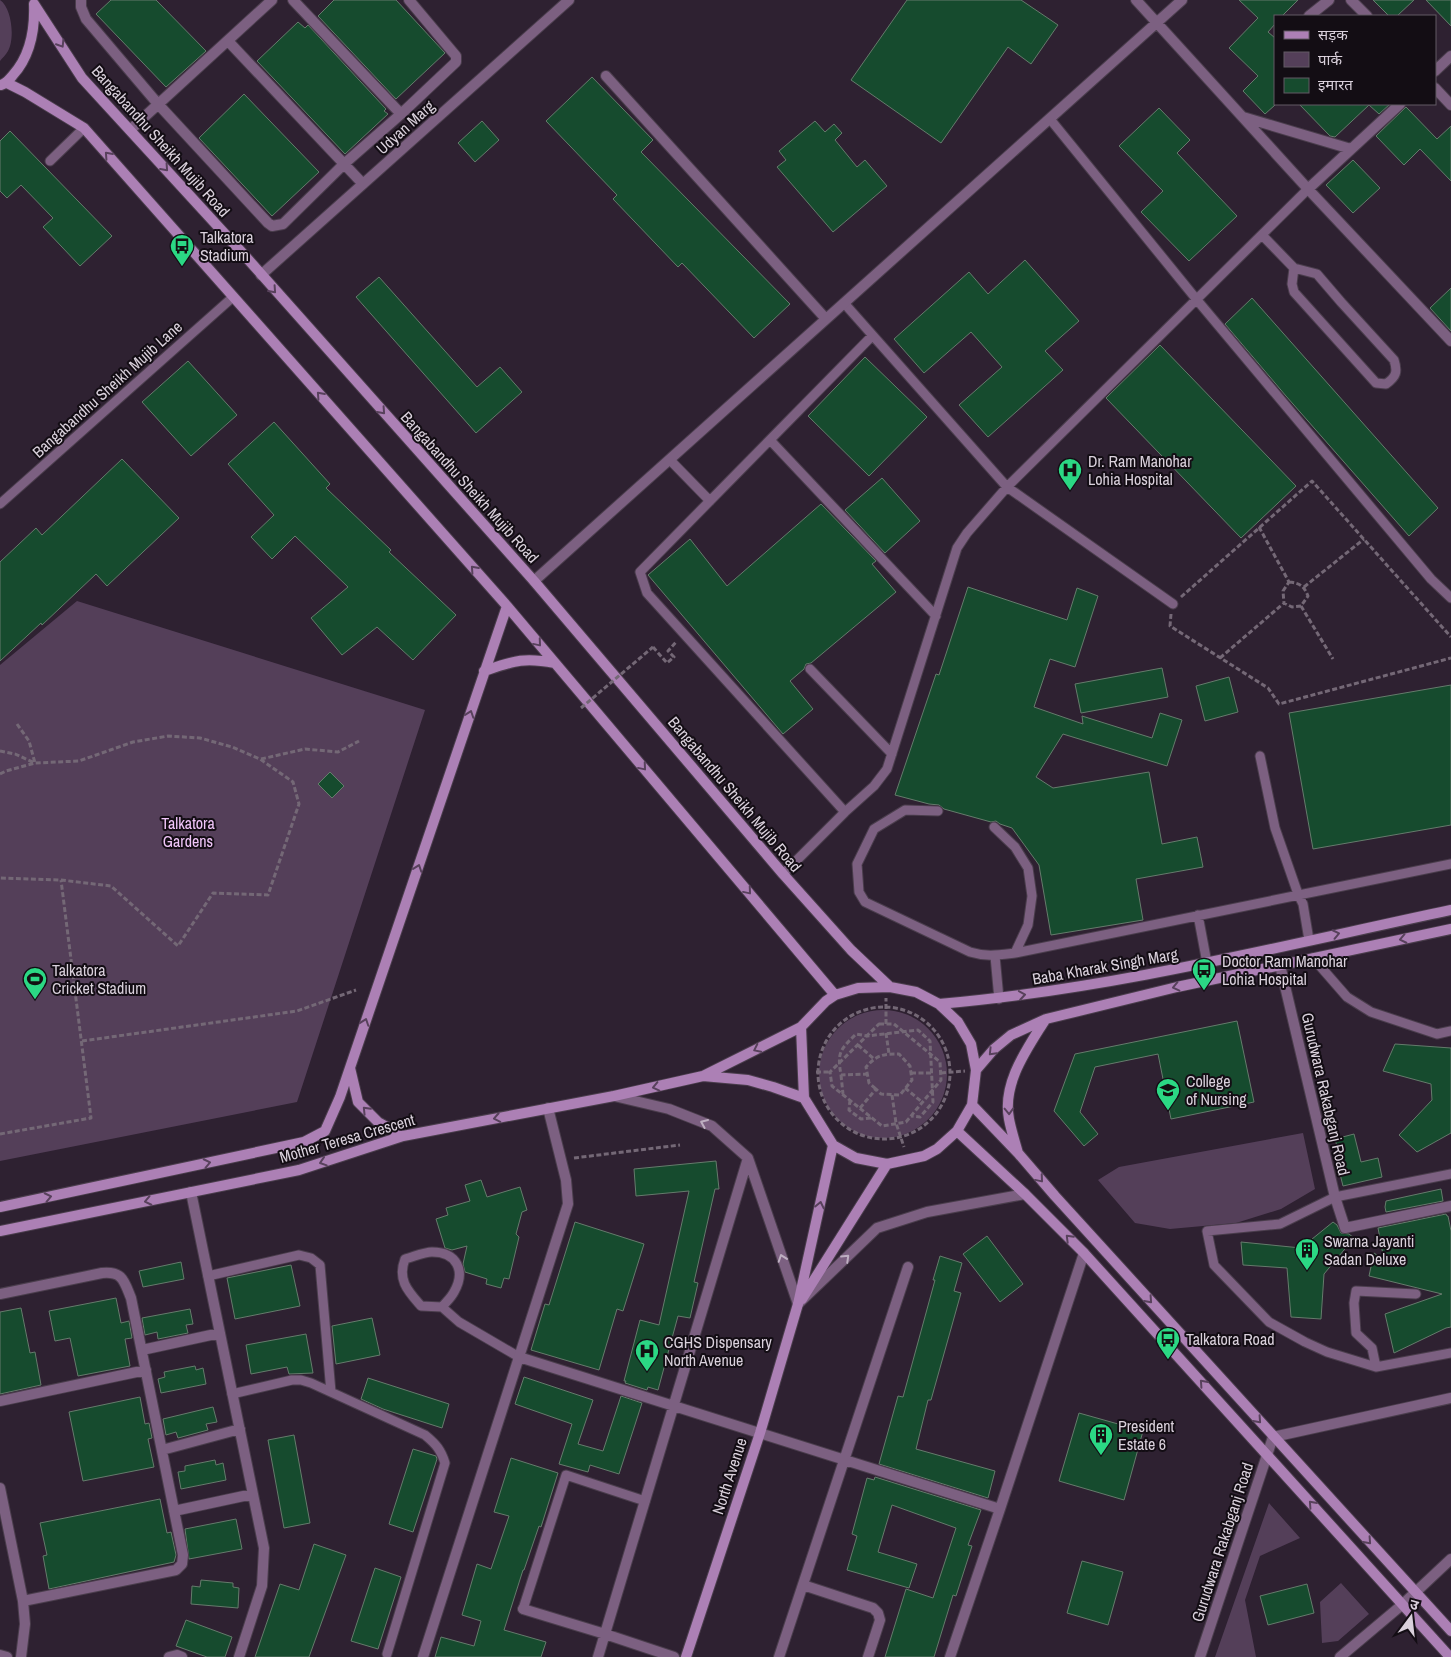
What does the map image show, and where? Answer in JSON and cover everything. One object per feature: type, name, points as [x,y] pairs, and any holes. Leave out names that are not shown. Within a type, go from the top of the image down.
[{"type":"main road","points":[[34,1],[34,30],[27,55],[18,70],[3,84],[25,92],[84,128],[506,606],[835,995],[858,988],[888,987],[916,992],[939,1004],[958,1022],[971,1044],[976,1070],[972,1105],[957,1131],[936,1149],[924,1156],[887,1164],[856,1158],[833,1145],[804,1098],[801,1027]]},
{"type":"main road","name":"Bangabandhu Sheikh Mujib Road","points":[[34,1],[82,78],[534,581],[783,874],[851,950],[888,987]]},
{"type":"main road","name":"Mother Teresa Crescent","points":[[0,1207],[304,1142],[325,1131],[350,1068],[506,606]]},
{"type":"main road","points":[[484,671],[522,660],[533,659],[555,663]]},
{"type":"main road","name":"Baba Kharak Singh Marg","points":[[939,1004],[999,999],[1171,970],[1451,910]]},
{"type":"main road","name":"Baba Kharak Singh Marg","points":[[976,1070],[994,1048],[1012,1035],[1046,1019],[1177,987],[1451,930]]},
{"type":"main road","name":"Mother Teresa Crescent","points":[[0,1231],[299,1170],[403,1136],[614,1096],[704,1076],[801,1027],[826,1001],[835,995]]},
{"type":"main road","points":[[1018,1154],[1008,1118],[1010,1085],[1030,1043],[1046,1019]]},
{"type":"main road","points":[[350,1068],[358,1102],[378,1122],[403,1136]]},
{"type":"main road","name":"Mother Teresa Crescent","points":[[704,1076],[748,1080],[804,1098]]},
{"type":"main road","points":[[972,1105],[1451,1632]]},
{"type":"main road","points":[[957,1131],[1025,1194],[1084,1253],[1450,1657]]},
{"type":"main road","name":"North Avenue","points":[[686,1657],[760,1433],[798,1304],[833,1145]]},
{"type":"main road","name":"North Avenue","points":[[798,1304],[887,1164]]},
{"type":"street","points":[[81,0],[81,6],[86,19],[158,104],[272,226],[283,224],[344,164],[456,62],[456,56],[409,0]]},
{"type":"street","points":[[130,130],[272,0]]},
{"type":"street","points":[[293,0],[401,114]]},
{"type":"street","name":"Udyan Marg","points":[[261,275],[569,0]]},
{"type":"street","points":[[1136,0],[1308,189],[1451,341]]},
{"type":"street","points":[[534,581],[1182,0]]},
{"type":"street","points":[[1310,15],[1328,0]]},
{"type":"street","points":[[1351,0],[1366,15]]},
{"type":"street","points":[[228,41],[363,184]]},
{"type":"street","points":[[1436,70],[1451,56]]},
{"type":"street","points":[[606,76],[826,319]]},
{"type":"street","points":[[1436,89],[1451,105]]},
{"type":"street","points":[[1308,189],[1399,105]]},
{"type":"street","points":[[1242,116],[1351,149]]},
{"type":"street","name":"Gurudwara Rakabganj Road","points":[[1280,965],[1335,1197],[1345,1228],[1451,1206]]},
{"type":"street","points":[[614,1096],[669,1109],[712,1126],[748,1158],[798,1304],[877,1228],[927,1212],[1025,1194]]},
{"type":"street","points":[[423,1657],[568,1204],[567,1185],[548,1108]]},
{"type":"street","points":[[598,1657],[748,1158]]},
{"type":"street","points":[[191,1192],[264,1548],[262,1586],[240,1657]]},
{"type":"street","points":[[950,1657],[1084,1253]]},
{"type":"street","points":[[779,1657],[908,1267]]},
{"type":"street","points":[[0,1294],[111,1272],[119,1275],[125,1281],[131,1298],[183,1555],[182,1564],[176,1570],[23,1601]]},
{"type":"street","points":[[142,1350],[220,1333]]},
{"type":"street","points":[[519,1357],[1000,1509]]},
{"type":"street","points":[[0,1401],[146,1370]]},
{"type":"street","points":[[1273,1437],[1451,1398]]},
{"type":"street","points":[[162,1450],[240,1429]]},
{"type":"street","name":"Gurudwara Rakabganj Road","points":[[1200,1657],[1273,1437]]},
{"type":"street","points":[[0,1488],[23,1601],[25,1624],[21,1657]]},
{"type":"street","points":[[174,1510],[253,1494]]},
{"type":"street","points":[[1340,1657],[1403,1604],[1451,1559]]},
{"type":"street","points":[[803,1585],[872,1608],[878,1613],[880,1620],[868,1657]]},
{"type":"street","points":[[523,1609],[674,1657]]},
{"type":"street","points":[[0,1655],[7,1657]]},
{"type":"street","points":[[169,1657],[177,1655],[182,1657]]},
{"type":"lane","points":[[1050,119],[1196,300],[1431,580],[1451,598]]},
{"type":"lane","points":[[50,161],[84,128]]},
{"type":"lane","points":[[783,874],[874,786],[887,769],[957,548],[972,527],[1007,487],[1308,189]]},
{"type":"lane","points":[[1262,234],[1294,268],[1317,274],[1340,302],[1394,360],[1398,370],[1394,378],[1386,384],[1376,384],[1294,292],[1292,284],[1294,268]]},
{"type":"lane","name":"Bangabandhu Sheikh Mujib Lane","points":[[0,504],[233,297]]},
{"type":"lane","points":[[844,303],[1007,487],[1173,604]]},
{"type":"lane","points":[[845,812],[647,593],[640,572],[872,336]]},
{"type":"lane","points":[[770,440],[936,616]]},
{"type":"lane","points":[[670,460],[710,501]]},
{"type":"lane","points":[[810,669],[892,754]]},
{"type":"lane","points":[[1260,756],[1275,828],[1303,904],[1309,940]]},
{"type":"lane","points":[[938,811],[905,810],[874,829],[857,864],[859,892],[865,902],[970,952],[983,956],[995,956],[1451,864]]},
{"type":"lane","points":[[994,828],[1015,847],[1028,868],[1032,896],[1028,925],[1015,952]]},
{"type":"lane","points":[[1198,915],[1207,963]]},
{"type":"lane","points":[[995,956],[999,999]]},
{"type":"lane","points":[[1313,958],[1347,997],[1371,1012],[1437,1034],[1451,1031]]},
{"type":"lane","points":[[1451,1174],[1335,1197],[1280,1224],[1207,1231],[1214,1265],[1269,1322],[1306,1342],[1327,1352],[1376,1366],[1451,1352]]},
{"type":"lane","points":[[442,1307],[454,1294],[459,1283],[458,1264],[451,1256],[431,1252],[405,1259],[401,1270],[407,1290],[421,1306],[442,1307],[459,1322],[519,1357]]},
{"type":"lane","points":[[208,1276],[299,1255],[311,1258],[320,1264],[330,1392]]},
{"type":"lane","points":[[1376,1366],[1372,1348],[1356,1333],[1354,1303],[1356,1291],[1416,1294]]},
{"type":"lane","points":[[232,1394],[292,1380],[312,1383],[425,1436],[442,1453],[445,1463],[387,1654]]},
{"type":"lane","points":[[523,1609],[566,1475],[645,1501]]},
{"type":"path","points":[[1451,637],[1312,481],[1173,604],[1170,626],[1268,688],[1279,704],[1451,658]]},
{"type":"path","points":[[1259,527],[1289,582]]},
{"type":"path","points":[[1304,587],[1364,539]]},
{"type":"path","points":[[1284,603],[1292,607],[1301,606],[1308,596],[1304,587],[1298,583],[1289,582]]},
{"type":"path","points":[[1284,603],[1283,591],[1289,582]]},
{"type":"path","points":[[1220,658],[1284,603]]},
{"type":"path","points":[[1301,606],[1333,659]]},
{"type":"path","points":[[581,708],[653,647],[667,663],[674,657],[668,651],[684,634]]},
{"type":"path","points":[[17,724],[29,741],[35,763]]},
{"type":"path","points":[[0,774],[35,763],[79,761],[133,742],[168,736],[200,738],[232,747],[260,759],[293,782],[299,804],[268,895],[213,893],[178,946],[111,886],[61,880],[0,878]]},
{"type":"path","points":[[260,759],[304,750],[338,752],[359,741]]},
{"type":"path","points":[[0,751],[15,754],[35,763]]},
{"type":"path","points":[[0,1134],[91,1118],[61,880]]},
{"type":"path","points":[[886,1024],[888,987]]},
{"type":"path","points":[[82,1041],[298,1010],[356,990]]},
{"type":"path","points":[[886,1007],[909,1012],[933,1028],[946,1049],[950,1072],[948,1092],[940,1110],[923,1127],[901,1137],[886,1139],[871,1138],[849,1129],[837,1120],[821,1095],[818,1081],[818,1066],[821,1052],[833,1031],[843,1021],[856,1013],[870,1008],[886,1007]]},
{"type":"path","points":[[879,1024],[894,1024],[904,1032],[940,1062],[941,1080],[906,1122],[882,1126],[832,1086],[830,1072],[879,1024]]},
{"type":"path","points":[[843,1094],[839,1063],[841,1049],[856,1034],[867,1036],[918,1030],[930,1041],[933,1102],[920,1118],[911,1116]]},
{"type":"path","points":[[886,1034],[889,1054]]},
{"type":"path","points":[[858,1045],[874,1059]]},
{"type":"path","points":[[889,1054],[899,1054],[910,1066],[912,1080],[900,1095],[881,1094],[869,1083],[866,1067],[876,1057],[889,1054]]},
{"type":"path","points":[[941,1073],[976,1070]]},
{"type":"path","points":[[911,1073],[931,1073]]},
{"type":"path","points":[[841,1075],[868,1074]]},
{"type":"path","points":[[905,1088],[922,1102]]},
{"type":"path","points":[[860,1108],[876,1089]]},
{"type":"path","points":[[892,1094],[896,1123],[907,1160]]},
{"type":"path","points":[[850,1100],[849,1110],[861,1119],[872,1118]]},
{"type":"path","points":[[561,1160],[680,1145]]},
{"type":"green space","points":[[0,0],[10,16],[12,32],[10,46],[0,61]]},
{"type":"green space","name":"Talkatora Gardens","points":[[77,601],[425,710],[297,1102],[0,1161],[0,665]]},
{"type":"green space","points":[[883,1010],[907,1015],[928,1029],[942,1050],[947,1074],[942,1098],[928,1119],[907,1133],[883,1138],[859,1133],[838,1119],[824,1098],[819,1074],[824,1050],[838,1029],[859,1015]]},
{"type":"green space","points":[[1303,1133],[1315,1189],[1281,1209],[1236,1223],[1170,1229],[1135,1223],[1098,1180],[1119,1167]]},
{"type":"green space","points":[[1269,1503],[1300,1538],[1260,1556],[1245,1600],[1256,1657],[1215,1657]]},
{"type":"green space","points":[[1341,1583],[1369,1614],[1338,1641],[1322,1643],[1320,1602]]},
{"type":"building","points":[[111,0],[156,0],[206,51],[166,87],[96,14]]},
{"type":"building","points":[[334,0],[396,0],[445,53],[396,99],[318,16]]},
{"type":"building","points":[[907,0],[1021,0],[1058,25],[1031,64],[1008,47],[941,143],[851,80]]},
{"type":"building","points":[[1239,0],[1298,0],[1283,15],[1274,15],[1274,25],[1268,32],[1274,37],[1275,105],[1265,114],[1243,91],[1258,76],[1229,48],[1258,18]]},
{"type":"building","points":[[1373,0],[1414,0],[1398,15],[1388,15]]},
{"type":"building","points":[[1426,0],[1451,0],[1451,26]]},
{"type":"building","points":[[298,22],[305,28],[308,25],[386,109],[384,111],[388,114],[345,154],[257,61]]},
{"type":"building","points":[[592,77],[653,140],[641,152],[790,304],[754,338],[682,263],[678,267],[613,199],[617,195],[546,121]]},
{"type":"building","points":[[244,94],[319,172],[272,216],[199,138]]},
{"type":"building","points":[[1300,105],[1369,105],[1335,137],[1330,136]]},
{"type":"building","points":[[1369,105],[1389,105],[1379,114]]},
{"type":"building","points":[[1406,107],[1437,139],[1451,126],[1451,181],[1420,149],[1404,165],[1376,136]]},
{"type":"building","points":[[1159,108],[1190,140],[1177,153],[1237,216],[1189,261],[1141,212],[1163,191],[1119,146]]},
{"type":"building","points":[[482,121],[499,140],[475,162],[458,143]]},
{"type":"building","points":[[815,121],[825,132],[834,124],[842,133],[835,140],[857,167],[865,160],[887,186],[833,232],[777,167],[786,160],[779,151]]},
{"type":"building","points":[[10,131],[112,236],[80,266],[43,227],[53,218],[21,185],[7,198],[0,191],[0,141]]},
{"type":"building","points":[[1353,160],[1380,188],[1353,213],[1326,185]]},
{"type":"building","points":[[1025,260],[1079,321],[1045,351],[1063,370],[988,437],[959,405],[1002,367],[971,332],[924,373],[894,339],[969,272],[988,294]]},
{"type":"building","points":[[379,277],[477,387],[500,367],[522,392],[476,433],[356,297]]},
{"type":"building","points":[[1451,288],[1451,331],[1430,308]]},
{"type":"building","points":[[1252,298],[1438,508],[1409,536],[1225,324]]},
{"type":"building","points":[[1160,345],[1296,486],[1241,538],[1106,398]]},
{"type":"building","points":[[865,357],[927,417],[869,476],[808,416]]},
{"type":"building","points":[[188,361],[237,415],[191,456],[142,402]]},
{"type":"building","points":[[274,422],[330,484],[326,488],[391,550],[389,552],[456,615],[413,660],[377,627],[342,655],[311,618],[348,587],[295,536],[272,559],[251,537],[274,515],[228,464]]},
{"type":"building","points":[[122,459],[179,518],[107,586],[96,574],[42,625],[41,623],[0,661],[0,562],[36,528],[42,535]]},
{"type":"building","points":[[882,478],[920,521],[885,553],[845,510]]},
{"type":"building","points":[[821,504],[876,561],[872,564],[896,592],[811,663],[806,664],[804,669],[790,681],[813,709],[783,734],[648,575],[690,539],[727,586]]},
{"type":"building","points":[[968,587],[1067,620],[1077,588],[1098,596],[1075,667],[1050,659],[1034,707],[1083,724],[1082,716],[1152,738],[1160,713],[1182,720],[1167,766],[1063,734],[1036,777],[1053,788],[1149,772],[1162,844],[1197,837],[1203,867],[1136,879],[1143,920],[1051,935],[1039,865],[1012,828],[996,821],[991,822],[944,809],[939,805],[895,795],[936,674],[939,675]]},
{"type":"building","points":[[1162,668],[1168,697],[1081,713],[1075,684]]},
{"type":"building","points":[[1229,677],[1238,712],[1205,721],[1196,686]]},
{"type":"building","points":[[1451,685],[1451,825],[1313,849],[1289,713]]},
{"type":"building","points":[[330,772],[344,786],[332,798],[318,784]]},
{"type":"building","points":[[1237,1021],[1254,1102],[1171,1119],[1158,1054],[1095,1067],[1080,1112],[1098,1134],[1084,1146],[1054,1111],[1075,1054]]},
{"type":"building","points":[[1395,1044],[1451,1048],[1451,1133],[1417,1152],[1399,1135],[1432,1100],[1431,1084],[1383,1071]]},
{"type":"building","points":[[1354,1134],[1361,1162],[1378,1158],[1382,1177],[1343,1186],[1338,1166],[1342,1165],[1335,1139]]},
{"type":"building","points":[[716,1161],[719,1189],[715,1189],[694,1282],[698,1283],[690,1318],[678,1316],[658,1390],[648,1387],[647,1390],[625,1383],[640,1320],[659,1325],[689,1191],[636,1196],[634,1169]]},
{"type":"building","points":[[481,1180],[487,1197],[520,1187],[527,1210],[522,1212],[516,1234],[519,1237],[509,1279],[504,1278],[501,1288],[486,1284],[487,1279],[465,1272],[463,1264],[467,1246],[452,1250],[445,1248],[436,1219],[448,1215],[446,1208],[470,1201],[465,1185]]},
{"type":"building","points":[[1441,1189],[1443,1201],[1386,1212],[1386,1201]]},
{"type":"building","points":[[1446,1214],[1451,1231],[1451,1327],[1394,1353],[1385,1314],[1442,1294],[1369,1276],[1374,1253],[1384,1260],[1378,1228]]},
{"type":"building","points":[[575,1222],[644,1244],[623,1311],[617,1309],[599,1370],[531,1350],[545,1304],[549,1305]]},
{"type":"building","name":"Swarna Jayanti Sadan Deluxe","points":[[1333,1222],[1341,1233],[1349,1234],[1354,1238],[1324,1274],[1321,1319],[1291,1317],[1287,1268],[1243,1265],[1241,1242],[1301,1248]]},
{"type":"building","points":[[987,1236],[1023,1284],[1000,1302],[963,1254]]},
{"type":"building","points":[[940,1256],[962,1263],[954,1291],[961,1293],[931,1400],[928,1400],[916,1449],[995,1471],[988,1498],[879,1464],[898,1396],[903,1397]]},
{"type":"building","points":[[181,1262],[184,1279],[143,1287],[139,1271]]},
{"type":"building","points":[[291,1265],[300,1306],[235,1319],[227,1278]]},
{"type":"building","points":[[116,1298],[121,1323],[129,1321],[132,1338],[125,1339],[130,1366],[78,1376],[70,1338],[55,1341],[49,1311]]},
{"type":"building","points":[[21,1308],[30,1353],[35,1352],[41,1385],[0,1394],[0,1312]]},
{"type":"building","points":[[190,1309],[193,1324],[186,1325],[188,1333],[158,1339],[157,1332],[145,1335],[142,1318]]},
{"type":"building","points":[[372,1318],[380,1355],[336,1364],[332,1326]]},
{"type":"building","points":[[306,1334],[313,1373],[289,1374],[287,1367],[251,1374],[246,1345]]},
{"type":"building","points":[[195,1366],[196,1370],[203,1368],[206,1384],[161,1393],[158,1379],[165,1377],[164,1372]]},
{"type":"building","points":[[524,1377],[593,1400],[578,1444],[603,1451],[621,1396],[642,1403],[619,1474],[590,1465],[588,1472],[559,1464],[572,1424],[515,1404]]},
{"type":"building","points":[[368,1378],[449,1404],[442,1428],[383,1409],[361,1399]]},
{"type":"building","points":[[140,1397],[145,1424],[149,1423],[152,1438],[148,1439],[154,1467],[83,1481],[69,1412]]},
{"type":"building","points":[[213,1407],[217,1422],[206,1424],[208,1430],[178,1438],[176,1432],[166,1435],[163,1419]]},
{"type":"building","name":"President Estate 6","points":[[1079,1413],[1143,1431],[1124,1500],[1059,1481]]},
{"type":"building","points":[[294,1435],[310,1523],[284,1528],[268,1440]]},
{"type":"building","points":[[413,1449],[436,1456],[437,1459],[413,1532],[389,1524]]},
{"type":"building","points":[[511,1458],[558,1473],[541,1527],[539,1526],[523,1570],[504,1630],[546,1642],[541,1657],[435,1657],[441,1637],[474,1646],[481,1621],[462,1615],[477,1564],[491,1569],[509,1516],[494,1512]]},
{"type":"building","points":[[215,1460],[216,1465],[223,1463],[226,1480],[181,1489],[178,1472],[185,1471],[185,1466]]},
{"type":"building","points":[[875,1477],[981,1510],[968,1545],[972,1546],[956,1596],[953,1595],[934,1657],[885,1657],[906,1589],[933,1598],[956,1528],[892,1505],[878,1552],[917,1564],[909,1588],[847,1570],[857,1536],[852,1534],[867,1478],[874,1480]]},
{"type":"building","points":[[160,1499],[167,1533],[171,1532],[176,1555],[174,1562],[49,1589],[43,1556],[47,1555],[40,1523]]},
{"type":"building","points":[[236,1519],[242,1549],[189,1559],[185,1529]]},
{"type":"building","points":[[314,1544],[346,1555],[309,1657],[255,1657],[280,1584],[299,1590]]},
{"type":"building","points":[[1082,1561],[1123,1572],[1108,1625],[1067,1613]]},
{"type":"building","points":[[375,1568],[401,1577],[378,1649],[351,1641]]},
{"type":"building","points":[[201,1580],[233,1583],[233,1587],[239,1588],[238,1608],[191,1604],[192,1586],[200,1587]]},
{"type":"building","points":[[1307,1584],[1314,1613],[1268,1625],[1260,1596]]},
{"type":"building","points":[[186,1620],[232,1637],[225,1657],[207,1657],[176,1646]]},
{"type":"place","name":"Talkatora Stadium","points":[[182,267]]},
{"type":"place","name":"Dr. Ram Manohar Lohia Hospital","points":[[1070,491]]},
{"type":"place","name":"Doctor Ram Manohar Lohia Hospital","points":[[1204,991]]},
{"type":"place","name":"Talkatora Cricket Stadium","points":[[35,1000]]},
{"type":"place","name":"College of Nursing","points":[[1168,1111]]},
{"type":"place","name":"Swarna Jayanti Sadan Deluxe","points":[[1307,1271]]},
{"type":"place","name":"Talkatora Road","points":[[1168,1360]]},
{"type":"place","name":"CGHS Dispensary North Avenue","points":[[647,1372]]},
{"type":"place","name":"President Estate 6","points":[[1101,1456]]}]
